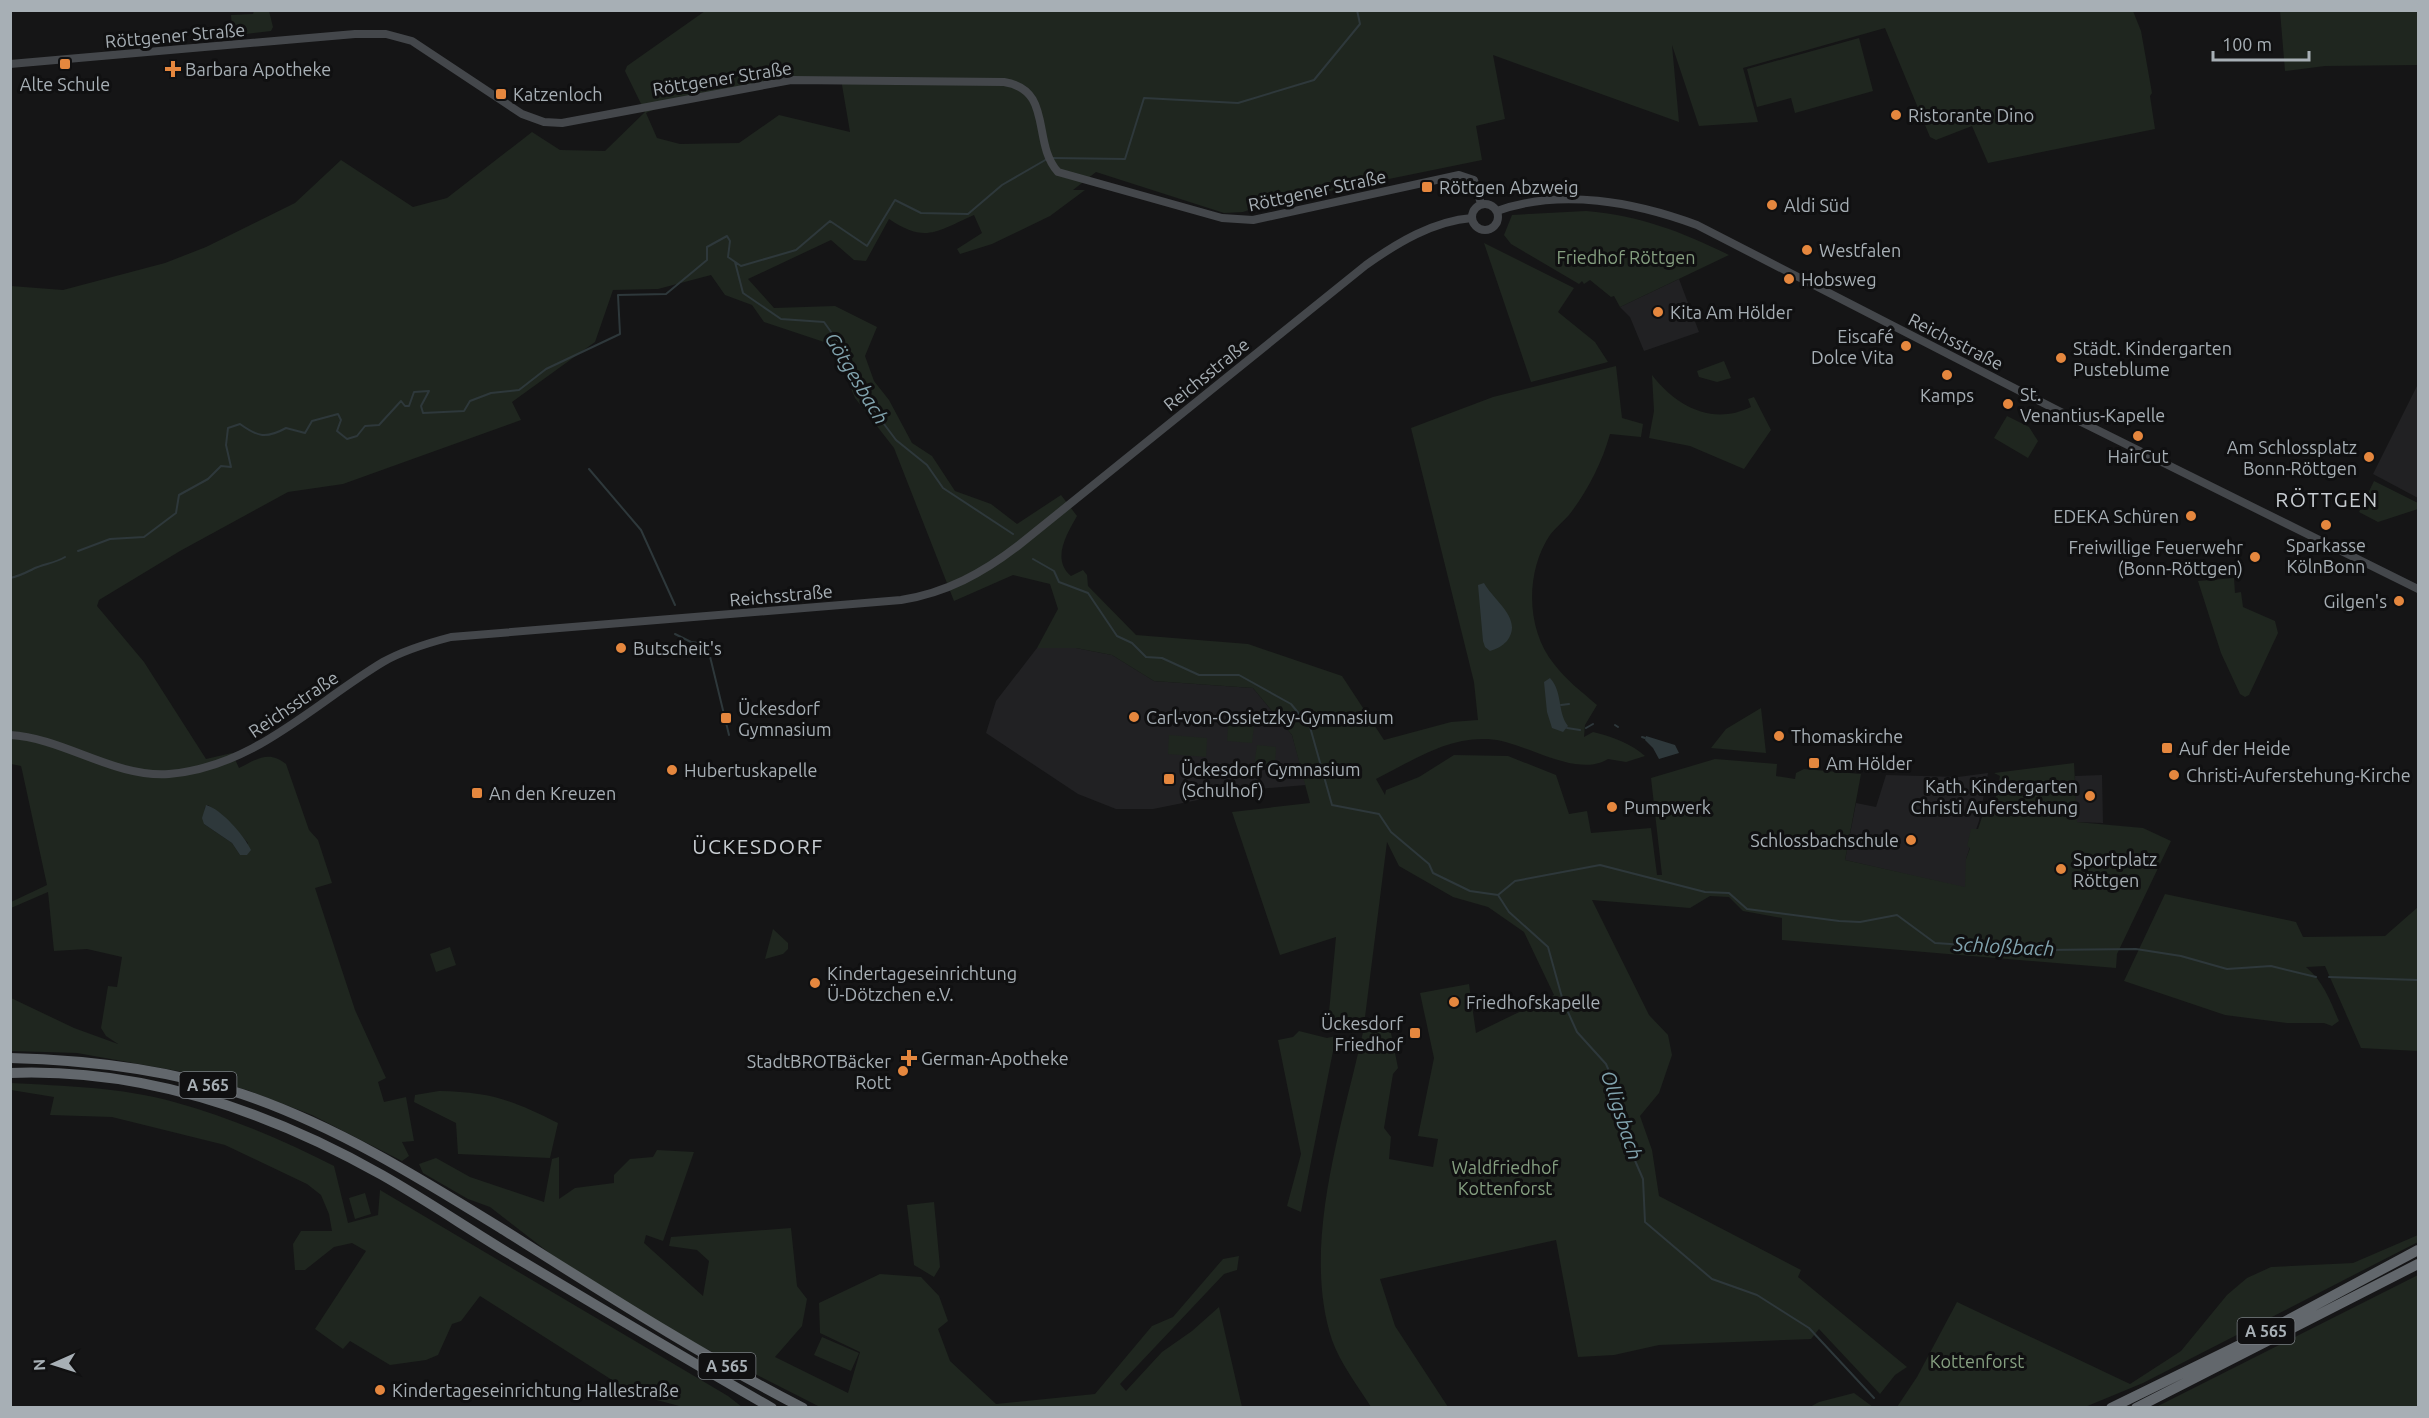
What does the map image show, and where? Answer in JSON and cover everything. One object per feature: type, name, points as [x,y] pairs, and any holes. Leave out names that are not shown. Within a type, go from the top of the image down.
[{"type":"highway","name":"A 565","points":[[10,1058],[74,1060],[178,1076],[243,1094],[294,1115],[391,1162],[428,1183],[677,1338],[803,1407]]},
{"type":"highway","name":"A 565","points":[[10,1073],[70,1074],[175,1090],[239,1108],[299,1133],[383,1175],[672,1352],[772,1407]]},
{"type":"highway","name":"A 565","points":[[2111,1407],[2256,1336],[2418,1250]]},
{"type":"highway","name":"A 565","points":[[2136,1407],[2418,1264]]},
{"type":"main road","name":"Röttgener Straße","points":[[10,64],[345,34],[386,34],[418,45],[530,118],[562,123],[791,80],[1004,82],[1017,84],[1027,90],[1034,100],[1048,159],[1058,172],[1237,221],[1253,220],[1459,175],[1474,180],[1482,204]]},
{"type":"main road","name":"Reichsstraße","points":[[1497,211],[1540,202],[1588,200],[1652,210],[1697,225],[2068,415],[2418,589]]},
{"type":"main road","points":[[1482,204],[1492,206],[1497,211],[1497,223],[1488,230],[1476,227],[1472,218],[1473,210],[1482,204]]},
{"type":"main road","name":"Reichsstraße","points":[[10,735],[38,739],[133,770],[166,774],[199,770],[242,755],[279,734],[385,662],[410,650],[451,637],[901,600],[941,591],[988,568],[1019,545],[1380,255],[1431,228],[1456,219],[1472,218]]},
{"type":"shaded area","name":"Kita Am Hölder","points":[[1679,279],[1699,332],[1644,351],[1630,317],[1620,307]]},
{"type":"shaded area","points":[[2418,384],[2418,498],[2373,474]]},
{"type":"shaded area","points":[[1484,583],[1510,617],[1512,625],[1507,641],[1490,651],[1485,647],[1483,641],[1478,585]]},
{"type":"shaded area","name":"Carl-von-Ossietzky-Gymnasium","points":[[1037,648],[1076,648],[1112,655],[1154,681],[1253,688],[1292,735],[1306,785],[1222,792],[1203,799],[1153,809],[1116,809],[1078,794],[986,733],[996,701]]},
{"type":"shaded area","points":[[1550,678],[1557,689],[1562,715],[1568,726],[1563,732],[1552,728],[1547,712],[1544,682]]},
{"type":"shaded area","points":[[1646,736],[1675,745],[1679,753],[1659,759],[1645,740]]},
{"type":"shaded area","name":"Schlossbachschule","points":[[1988,773],[1979,821],[1966,859],[1966,888],[1845,860],[1856,803],[1876,807],[1886,775],[1958,777]]},
{"type":"shaded area","name":"Kath. Kindergarten Christi Auferstehung","points":[[2102,775],[2103,823],[2076,822],[2075,776]]},
{"type":"shaded area","points":[[206,805],[225,817],[238,830],[251,850],[247,855],[240,855],[232,843],[204,824],[202,818]]},
{"type":"green space","points":[[254,11],[269,11],[273,27],[271,31],[237,35],[232,30],[231,15],[253,14]]},
{"type":"green space","name":"Waldfriedhof Kottenforst","points":[[705,11],[2133,11],[2141,31],[2152,93],[2150,96],[2155,129],[1988,163],[1972,126],[1936,140],[1930,137],[1885,28],[1743,68],[1758,122],[1699,126],[1672,45],[1679,122],[1493,55],[1505,119],[1476,126],[1482,160],[1266,204],[1243,212],[1224,213],[1096,172],[1073,190],[1085,190],[1050,216],[992,244],[960,254],[957,249],[982,233],[974,215],[941,230],[922,233],[902,227],[889,219],[866,261],[854,260],[831,240],[748,279],[774,308],[835,306],[877,327],[865,356],[874,381],[889,400],[912,443],[932,456],[955,491],[991,504],[1017,524],[1061,495],[1077,516],[1061,554],[1065,569],[1071,576],[1083,570],[1087,575],[1088,586],[1136,635],[1248,644],[1342,676],[1384,740],[1451,722],[1478,720],[1474,682],[1411,428],[1493,397],[1616,366],[1622,418],[1643,424],[1641,437],[1610,434],[1603,456],[1588,487],[1569,515],[1550,535],[1542,550],[1536,566],[1532,601],[1538,635],[1545,650],[1574,686],[1597,705],[1585,725],[1584,737],[1593,732],[1607,736],[1628,744],[1645,756],[1626,762],[1608,759],[1595,764],[1581,765],[1502,741],[1473,739],[1444,746],[1376,779],[1385,795],[1386,790],[1419,777],[1454,755],[1508,756],[1556,775],[1569,814],[1587,811],[1591,833],[1651,828],[1657,875],[1662,875],[1651,778],[1715,759],[1777,764],[1776,776],[1795,779],[1796,773],[1804,769],[1861,774],[1845,860],[1965,887],[1966,859],[1970,848],[1967,846],[1971,829],[1978,829],[1984,811],[1992,815],[2000,776],[1994,773],[2074,763],[2077,822],[2143,828],[2171,841],[2117,954],[2116,968],[1782,940],[1782,918],[1743,911],[1729,897],[1710,896],[1690,908],[1592,900],[1649,1015],[1668,1035],[1672,1055],[1659,1093],[1640,1116],[1652,1150],[1659,1196],[1801,1270],[1798,1277],[1907,1367],[1895,1375],[1880,1394],[1819,1329],[1811,1339],[1659,1345],[1614,1355],[1578,1357],[1556,1240],[1380,1279],[1395,1326],[1448,1407],[1371,1407],[1335,1349],[1324,1303],[1321,1265],[1328,1186],[1363,1032],[1390,1028],[1398,1068],[1393,1074],[1384,1128],[1391,1137],[1389,1159],[1433,1167],[1438,1139],[1418,1136],[1434,1058],[1420,993],[1469,984],[1476,1033],[1554,995],[1524,932],[1488,907],[1453,897],[1399,866],[1387,842],[1365,1017],[1328,1023],[1336,937],[1280,955],[1232,812],[1310,803],[1292,735],[1253,688],[1154,681],[1112,655],[1076,648],[1037,648],[1058,609],[1050,584],[1013,575],[954,601],[894,448],[855,398],[833,345],[764,322],[752,305],[725,295],[711,275],[658,289],[613,290],[595,342],[512,402],[521,420],[343,484],[288,492],[180,551],[99,600],[97,606],[144,662],[206,759],[232,753],[239,768],[263,757],[274,757],[286,764],[309,830],[318,840],[332,883],[315,888],[355,1010],[386,1078],[378,1082],[384,1102],[406,1097],[414,1141],[402,1142],[409,1156],[402,1161],[312,1115],[247,1090],[178,1071],[77,1053],[11,1051],[11,998],[74,1028],[118,1044],[106,1036],[101,1028],[108,986],[117,987],[122,957],[87,949],[54,951],[48,892],[11,908],[11,902],[47,885],[21,766],[11,764],[11,286],[63,290],[165,263],[206,247],[295,203],[341,160],[413,207],[447,198],[532,132],[560,150],[605,151],[645,112],[625,71],[627,66]],"holes":[[[788,77],[841,79],[850,132],[779,115],[739,143],[680,144],[657,138],[646,113],[680,98]],[[208,805],[228,821],[248,843],[240,855],[232,843],[204,824],[205,807]]]},
{"type":"green space","points":[[2280,11],[2418,11],[2418,65],[2325,66],[2285,71]]},
{"type":"green space","points":[[1859,38],[1873,91],[1795,113],[1791,98],[1757,107],[1747,69]]},
{"type":"green space","name":"Friedhof Röttgen","points":[[1586,211],[1606,213],[1660,226],[1729,255],[1620,307],[1614,296],[1611,297],[1590,280],[1579,284],[1511,244],[1504,235],[1512,215]]},
{"type":"green space","points":[[1484,243],[1574,288],[1558,312],[1595,342],[1608,362],[1531,382]]},
{"type":"green space","points":[[1724,361],[1731,378],[1717,382],[1699,377],[1697,371]]},
{"type":"green space","points":[[1652,375],[1672,396],[1684,404],[1709,413],[1737,412],[1751,407],[1748,399],[1754,397],[1771,430],[1744,469],[1690,446],[1649,438],[1654,411]]},
{"type":"green space","points":[[2007,416],[2029,427],[2038,441],[2028,458],[1994,438]]},
{"type":"green space","points":[[2374,481],[2418,503],[2418,509],[2378,522],[2359,512]]},
{"type":"green space","points":[[2234,578],[2235,593],[2241,592],[2243,607],[2275,621],[2278,633],[2249,695],[2245,697],[2240,694],[2221,653],[2198,581]]},
{"type":"green space","points":[[1761,708],[1766,753],[1711,748],[1726,729]]},
{"type":"green space","points":[[1229,716],[1255,718],[1252,743],[1227,741]]},
{"type":"green space","points":[[1169,735],[1207,738],[1206,757],[1168,754]]},
{"type":"green space","points":[[1257,745],[1276,747],[1275,767],[1254,766]]},
{"type":"green space","points":[[2165,894],[2296,922],[2303,937],[2385,936],[2418,907],[2418,1051],[2361,1048],[2325,966],[2306,967],[2322,985],[2333,1006],[2339,1021],[2332,1026],[2324,1023],[2287,1023],[2225,1015],[2124,981]]},
{"type":"green space","points":[[773,929],[788,943],[788,949],[783,954],[765,959]]},
{"type":"green space","points":[[450,947],[456,965],[436,972],[430,954]]},
{"type":"green space","points":[[1299,1031],[1327,1038],[1336,1036],[1301,1212],[1287,1206],[1301,1154],[1278,1040],[1293,1037]]},
{"type":"green space","points":[[11,1083],[92,1088],[154,1097],[215,1115],[275,1138],[334,1166],[348,1223],[378,1215],[380,1190],[728,1396],[742,1407],[683,1407],[634,1394],[480,1296],[461,1321],[452,1324],[438,1355],[426,1360],[390,1365],[350,1341],[343,1349],[315,1329],[366,1251],[352,1243],[334,1247],[305,1270],[295,1270],[293,1244],[301,1231],[332,1231],[329,1214],[321,1195],[307,1184],[225,1145],[112,1117],[50,1115],[54,1097],[11,1090]]},
{"type":"green space","points":[[439,1091],[473,1093],[501,1099],[558,1123],[550,1158],[458,1154],[456,1123],[414,1102],[415,1095]]},
{"type":"green space","points":[[657,1150],[694,1152],[663,1241],[646,1235],[644,1243],[703,1296],[709,1261],[697,1250],[669,1246],[671,1237],[791,1228],[797,1286],[807,1299],[802,1326],[775,1357],[848,1393],[860,1352],[820,1333],[819,1303],[880,1274],[921,1277],[939,1296],[948,1321],[938,1329],[950,1361],[996,1404],[1095,1394],[1152,1326],[1173,1317],[1223,1259],[1239,1256],[1237,1270],[1224,1274],[1120,1384],[1126,1391],[1162,1352],[1192,1331],[1219,1307],[1242,1407],[820,1407],[677,1334],[561,1262],[490,1207],[468,1199],[423,1173],[419,1164],[436,1158],[470,1177],[544,1202],[552,1159],[559,1157],[559,1199],[575,1188],[614,1183],[614,1175],[630,1159],[653,1157]]},
{"type":"green space","points":[[365,1193],[371,1214],[355,1219],[349,1198]]},
{"type":"green space","points":[[934,1202],[940,1267],[934,1277],[914,1265],[907,1205]]},
{"type":"green space","name":"Kottenforst","points":[[2418,1235],[2418,1242],[2143,1383],[2085,1407],[1897,1407],[1917,1377],[1957,1302],[2130,1384],[2181,1351],[2227,1295],[2247,1278],[2271,1267],[2353,1263]]},
{"type":"green space","points":[[2418,1275],[2418,1407],[2156,1407]]},
{"type":"green space","points":[[822,1337],[859,1353],[851,1371],[814,1355]]},
{"type":"green space","points":[[1854,1393],[1873,1407],[1810,1407],[1819,1402]]},
{"type":"waterway","points":[[1052,158],[1125,159],[1144,98],[1238,103],[1314,80],[1360,24],[1357,10]]},
{"type":"waterway","points":[[78,551],[110,539],[144,537],[176,513],[179,495],[208,479],[221,466],[231,467],[226,445],[228,428],[240,424],[262,435],[273,434],[286,428],[305,433],[312,421],[338,414],[341,420],[337,431],[347,439],[357,436],[365,426],[379,425],[401,401],[405,406],[409,406],[414,392],[429,391],[421,406],[423,413],[464,411],[470,401],[491,393],[519,390],[546,369],[620,334],[618,295],[666,294],[707,260],[707,247],[727,236],[730,241],[728,257],[741,266],[796,250],[830,221],[867,246],[895,200],[921,213],[968,214],[1002,185],[1047,159]]},
{"type":"waterway","name":"Götgesbach","points":[[735,262],[743,293],[781,319],[824,322],[836,339],[863,396],[896,440],[927,465],[943,488],[1013,534]]},
{"type":"waterway","points":[[589,469],[641,530],[675,605]]},
{"type":"waterway","points":[[10,578],[65,557]]},
{"type":"waterway","name":"Götgesbach","points":[[1033,559],[1054,571],[1059,582],[1088,593],[1117,636],[1132,643],[1146,657],[1162,658],[1199,675],[1239,675],[1291,704],[1310,727],[1332,805],[1379,814],[1391,832],[1429,864],[1433,873],[1470,891],[1498,895]]},
{"type":"waterway","points":[[675,634],[691,642],[707,644],[729,735]]},
{"type":"waterway","points":[[1561,705],[1569,704]]},
{"type":"waterway","points":[[1586,728],[1593,724]]},
{"type":"waterway","points":[[1567,728],[1580,730]]},
{"type":"waterway","name":"Schloßbach","points":[[1498,895],[1515,881],[1600,865],[1705,892],[1729,893],[1747,909],[1860,922],[1897,915],[1935,943],[2043,950],[2136,949],[2181,956],[2227,969],[2271,966],[2316,977]]},
{"type":"waterway","name":"Olligsbach","points":[[1498,895],[1509,912],[1548,947],[1563,1001],[1577,1032],[1606,1064],[1617,1090],[1623,1133],[1643,1179],[1645,1222],[1712,1279],[1757,1295],[1809,1328],[1874,1398]]},
{"type":"waterway","name":"Schloßbach","points":[[2329,977],[2418,980]]},
{"type":"place","name":"Alte Schule","points":[[65,64]]},
{"type":"place","name":"Barbara Apotheke","points":[[173,69]]},
{"type":"place","name":"Katzenloch","points":[[501,94]]},
{"type":"place","name":"Ristorante Dino","points":[[1896,115]]},
{"type":"place","name":"Röttgen Abzweig","points":[[1427,187]]},
{"type":"place","name":"Aldi Süd","points":[[1772,205]]},
{"type":"place","name":"Westfalen","points":[[1807,250]]},
{"type":"place","name":"Hobsweg","points":[[1789,279]]},
{"type":"place","name":"Kita Am Hölder","points":[[1658,312]]},
{"type":"place","name":"Eiscafé Dolce Vita","points":[[1906,346]]},
{"type":"place","name":"Städt. Kindergarten Pusteblume","points":[[2061,358]]},
{"type":"place","name":"Kamps","points":[[1947,375]]},
{"type":"place","name":"St. Venantius-Kapelle","points":[[2008,404]]},
{"type":"place","name":"HairCut","points":[[2138,436]]},
{"type":"place","name":"Am Schlossplatz Bonn-Röttgen","points":[[2369,457]]},
{"type":"place","name":"EDEKA Schüren","points":[[2191,516]]},
{"type":"place","name":"Sparkasse KölnBonn","points":[[2326,525]]},
{"type":"place","name":"Freiwillige Feuerwehr (Bonn-Röttgen)","points":[[2255,557]]},
{"type":"place","name":"Gilgen's","points":[[2399,601]]},
{"type":"place","name":"Butscheit's","points":[[621,648]]},
{"type":"place","name":"Carl-von-Ossietzky-Gymnasium","points":[[1134,717]]},
{"type":"place","name":"Ückesdorf Gymnasium","points":[[726,718]]},
{"type":"place","name":"Thomaskirche","points":[[1779,736]]},
{"type":"place","name":"Auf der Heide","points":[[2167,748]]},
{"type":"place","name":"Am Hölder","points":[[1814,763]]},
{"type":"place","name":"Hubertuskapelle","points":[[672,770]]},
{"type":"place","name":"Christi-Auferstehung-Kirche","points":[[2174,775]]},
{"type":"place","name":"Ückesdorf Gymnasium (Schulhof)","points":[[1169,779]]},
{"type":"place","name":"An den Kreuzen","points":[[477,793]]},
{"type":"place","name":"Kath. Kindergarten Christi Auferstehung","points":[[2090,796]]},
{"type":"place","name":"Pumpwerk","points":[[1612,807]]},
{"type":"place","name":"Schlossbachschule","points":[[1911,840]]},
{"type":"place","name":"Sportplatz Röttgen","points":[[2061,869]]},
{"type":"place","name":"Kindertageseinrichtung Ü-Dötzchen e.V.","points":[[815,983]]},
{"type":"place","name":"Friedhofskapelle","points":[[1454,1002]]},
{"type":"place","name":"Ückesdorf Friedhof","points":[[1415,1033]]},
{"type":"place","name":"German-Apotheke","points":[[909,1058]]},
{"type":"place","name":"StadtBROTBäcker Rott","points":[[903,1071]]},
{"type":"place","name":"Kindertageseinrichtung Hallestraße","points":[[380,1390]]},
{"type":"district","name":"RÖTTGEN","points":[[2327,499]]},
{"type":"district","name":"ÜCKESDORF","points":[[758,846]]}]
